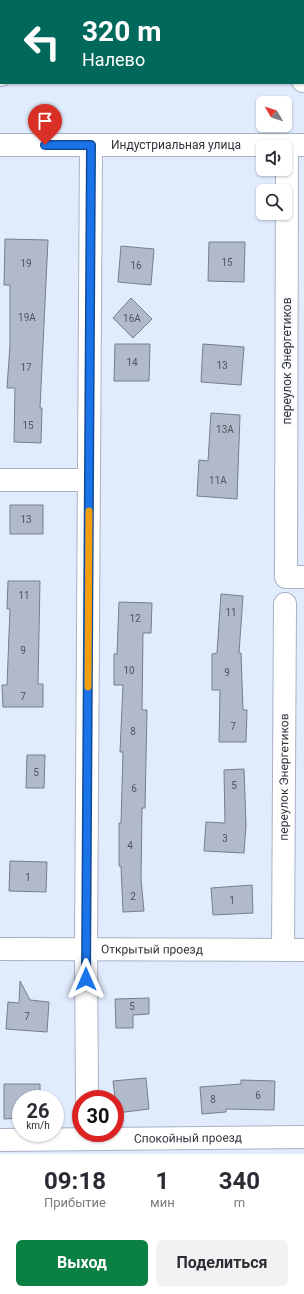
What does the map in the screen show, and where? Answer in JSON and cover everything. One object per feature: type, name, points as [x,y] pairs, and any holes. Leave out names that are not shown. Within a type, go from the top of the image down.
[{"type":"street","name":"Индустриальная улица","points":[[0,145],[296,145]]},
{"type":"street","points":[[87,1090],[86,949],[91,145]]},
{"type":"street","name":"переулок Энергетиков","points":[[295,577],[296,145]]},
{"type":"street","points":[[0,480],[89,480]]},
{"type":"street","name":"переулок Энергетиков","points":[[285,604],[293,950]]},
{"type":"street","name":"Открытый проезд","points":[[0,949],[293,950]]},
{"type":"street","name":"Спокойный проезд","points":[[124,1141],[304,1137]]},
{"type":"street","name":"Спокойный проезд","points":[[0,1140],[72,1142]]},
{"type":"building","points":[[5,239],[48,240],[40,408],[42,408],[41,443],[14,442],[15,388],[7,388],[10,345],[10,285],[4,285]]},
{"type":"building","points":[[209,242],[245,242],[244,282],[208,281]]},
{"type":"building","points":[[121,246],[154,249],[151,285],[118,282]]},
{"type":"building","points":[[131,298],[152,319],[133,338],[113,318]]},
{"type":"building","points":[[115,344],[150,344],[149,381],[114,381]]},
{"type":"building","points":[[203,344],[244,347],[241,385],[201,382]]},
{"type":"building","points":[[211,413],[240,415],[237,499],[197,496],[199,460],[208,461]]},
{"type":"building","points":[[10,505],[43,505],[43,534],[10,534]]},
{"type":"building","points":[[8,581],[40,581],[38,684],[43,684],[43,707],[3,707],[2,685],[7,685],[10,609],[7,609]]},
{"type":"building","points":[[221,594],[243,596],[239,653],[241,653],[243,710],[247,710],[246,742],[219,742],[220,690],[212,690],[212,654],[217,653]]},
{"type":"building","points":[[119,602],[152,603],[151,633],[143,633],[142,710],[147,710],[145,808],[142,808],[141,880],[144,911],[123,912],[121,866],[119,866],[119,823],[121,823],[123,752],[120,752],[123,685],[114,685],[114,654],[117,654]]},
{"type":"building","points":[[27,755],[45,755],[44,788],[26,788]]},
{"type":"building","points":[[244,769],[246,825],[244,853],[204,851],[206,822],[225,823],[224,770]]},
{"type":"building","points":[[10,861],[47,862],[46,892],[9,891]]},
{"type":"building","points":[[252,885],[253,913],[213,915],[211,888]]},
{"type":"building","points":[[20,981],[30,1000],[49,1002],[47,1032],[6,1029],[8,1002],[19,1003]]},
{"type":"building","points":[[149,998],[149,1014],[133,1015],[133,1028],[116,1028],[115,999]]},
{"type":"building","points":[[146,1078],[149,1109],[124,1112],[124,1090],[114,1090],[113,1081]]},
{"type":"building","points":[[241,1080],[275,1081],[274,1110],[226,1109],[226,1112],[202,1114],[200,1087],[241,1084]]},
{"type":"building","points":[[4,1084],[40,1084],[40,1090],[12,1090],[12,1119],[4,1119]]},
{"type":"slow traffic","points":[[88,687],[89,511]]},
{"type":"route","points":[[45,145],[91,145],[86,979]]}]
